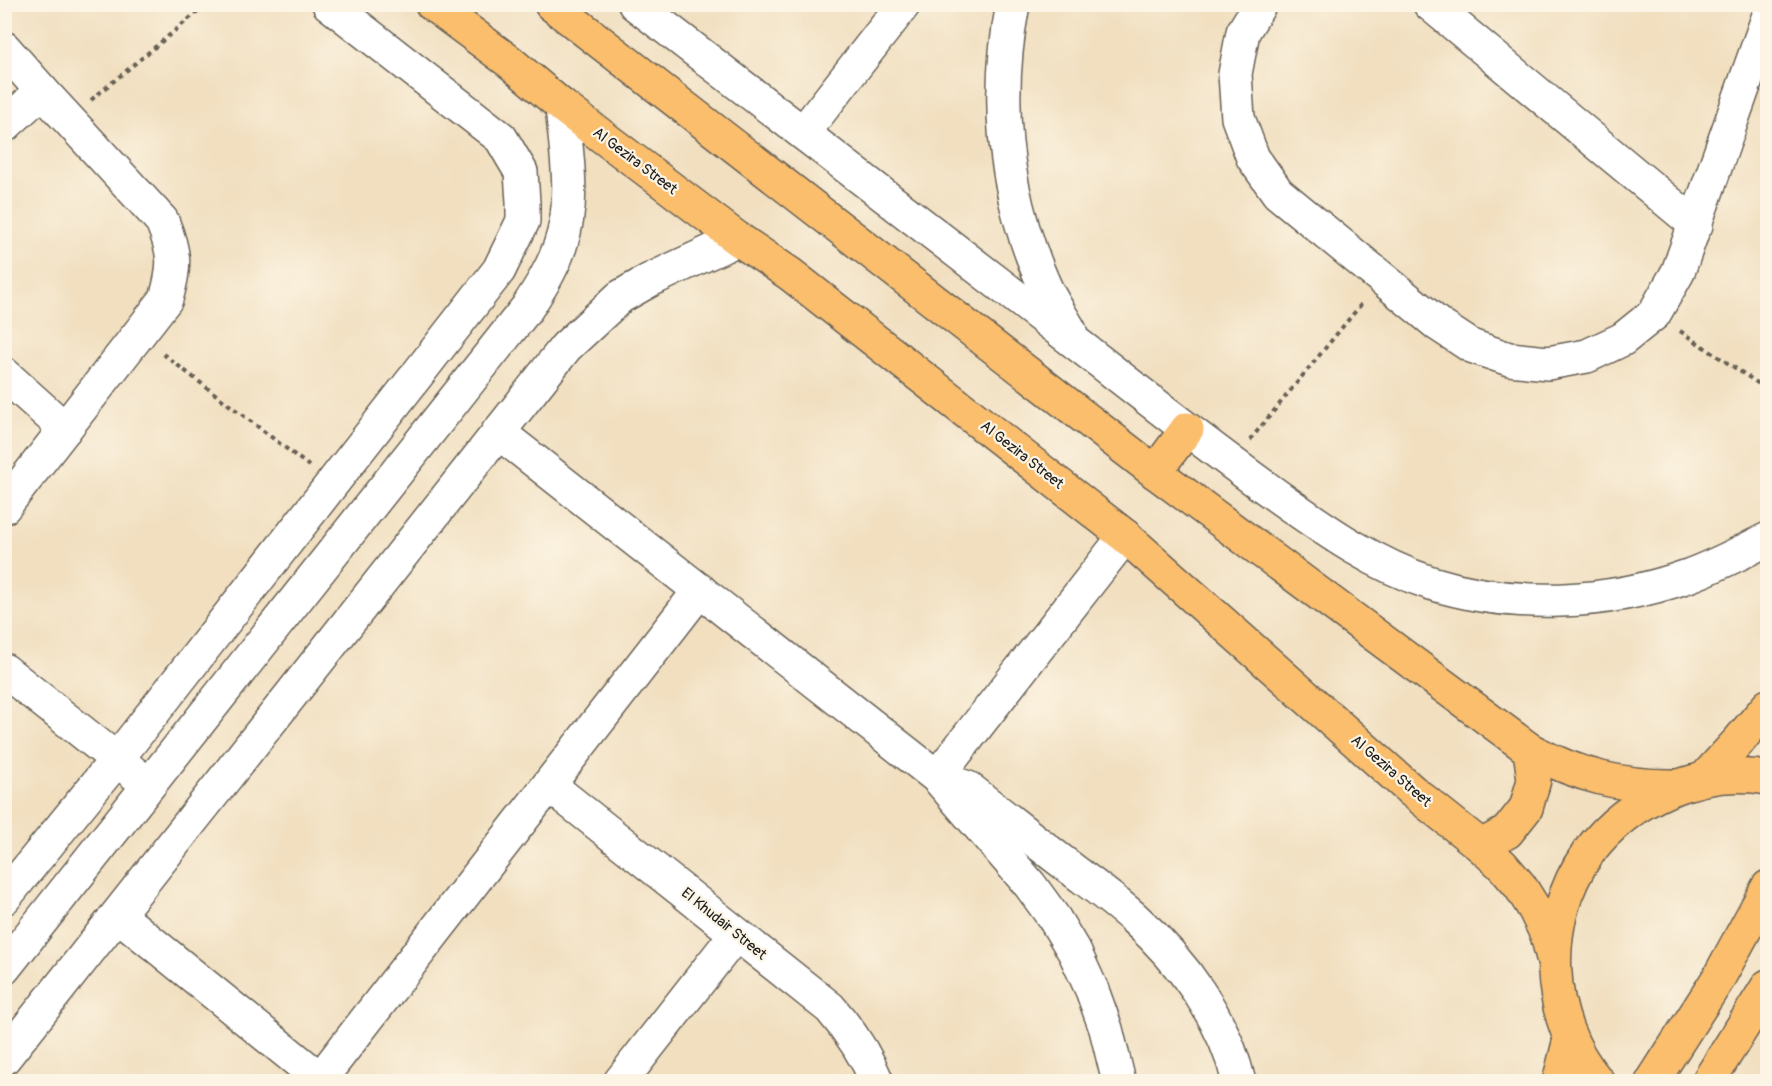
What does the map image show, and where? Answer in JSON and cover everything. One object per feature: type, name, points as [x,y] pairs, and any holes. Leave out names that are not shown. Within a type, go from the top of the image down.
[{"type":"main road","name":"Al Gezira Street","points":[[432,4],[738,239],[790,274],[1125,536],[1412,791],[1502,865],[1535,910],[1547,935],[1554,962]]},
{"type":"main road","points":[[551,4],[1155,472],[1530,750],[1561,766],[1606,780],[1647,786],[1750,775],[1767,778]]},
{"type":"main road","points":[[1155,472],[1187,429]]},
{"type":"main road","points":[[1598,1082],[1570,1039],[1558,1001],[1554,962],[1561,915],[1569,887],[1588,854],[1613,825],[1644,802],[1692,782],[1767,706]]},
{"type":"main road","points":[[1481,846],[1507,832],[1526,808],[1534,780],[1530,750]]},
{"type":"main road","points":[[1652,1082],[1718,979],[1767,887]]},
{"type":"main road","points":[[1708,1082],[1767,986]]},
{"type":"main road","points":[[1559,1082],[1570,1039]]},
{"type":"street","points":[[4,898],[117,759],[499,270],[523,221],[521,172],[501,138],[328,4]]},
{"type":"street","points":[[635,4],[1231,463],[1342,542],[1390,568],[1433,584],[1476,594],[1519,600],[1580,600],[1640,591],[1691,575],[1767,539]]},
{"type":"street","points":[[803,133],[904,4]]},
{"type":"street","points":[[1013,4],[1005,42],[1002,105],[1008,168],[1022,230],[1046,289],[1077,344]]},
{"type":"street","points":[[1260,4],[1243,32],[1235,75],[1238,118],[1253,158],[1278,193],[1439,325],[1471,346],[1509,360],[1548,363],[1587,356],[1623,339],[1654,314],[1678,272],[1696,225],[1767,18]]},
{"type":"street","points":[[1430,4],[1696,225]]},
{"type":"street","points":[[4,48],[162,221],[172,246],[173,273],[166,299],[4,507]]},
{"type":"street","points":[[4,126],[42,91]]},
{"type":"street","points":[[4,968],[520,318],[547,278],[561,245],[568,209],[568,173],[562,106]]},
{"type":"street","points":[[4,1058],[566,347],[620,297],[650,280],[738,239]]},
{"type":"street","points":[[4,374],[66,429]]},
{"type":"street","points":[[498,432],[938,777],[1030,885],[1054,918],[1075,953],[1106,1029],[1119,1082]]},
{"type":"street","points":[[938,777],[1125,536]]},
{"type":"street","points":[[118,915],[319,1080],[700,590]]},
{"type":"street","points":[[4,670],[149,786]]},
{"type":"street","points":[[938,777],[968,788],[1133,917],[1163,947],[1189,979],[1212,1014],[1231,1052],[1239,1082]]},
{"type":"street","name":"El Khudair Street","points":[[549,785],[830,1008],[850,1031],[878,1082]]},
{"type":"street","points":[[620,1082],[736,934]]},
{"type":"path","points":[[68,120],[207,4]]},
{"type":"path","points":[[1231,463],[1382,278]]},
{"type":"path","points":[[1654,314],[1767,390]]},
{"type":"path","points":[[138,335],[332,484]]}]
